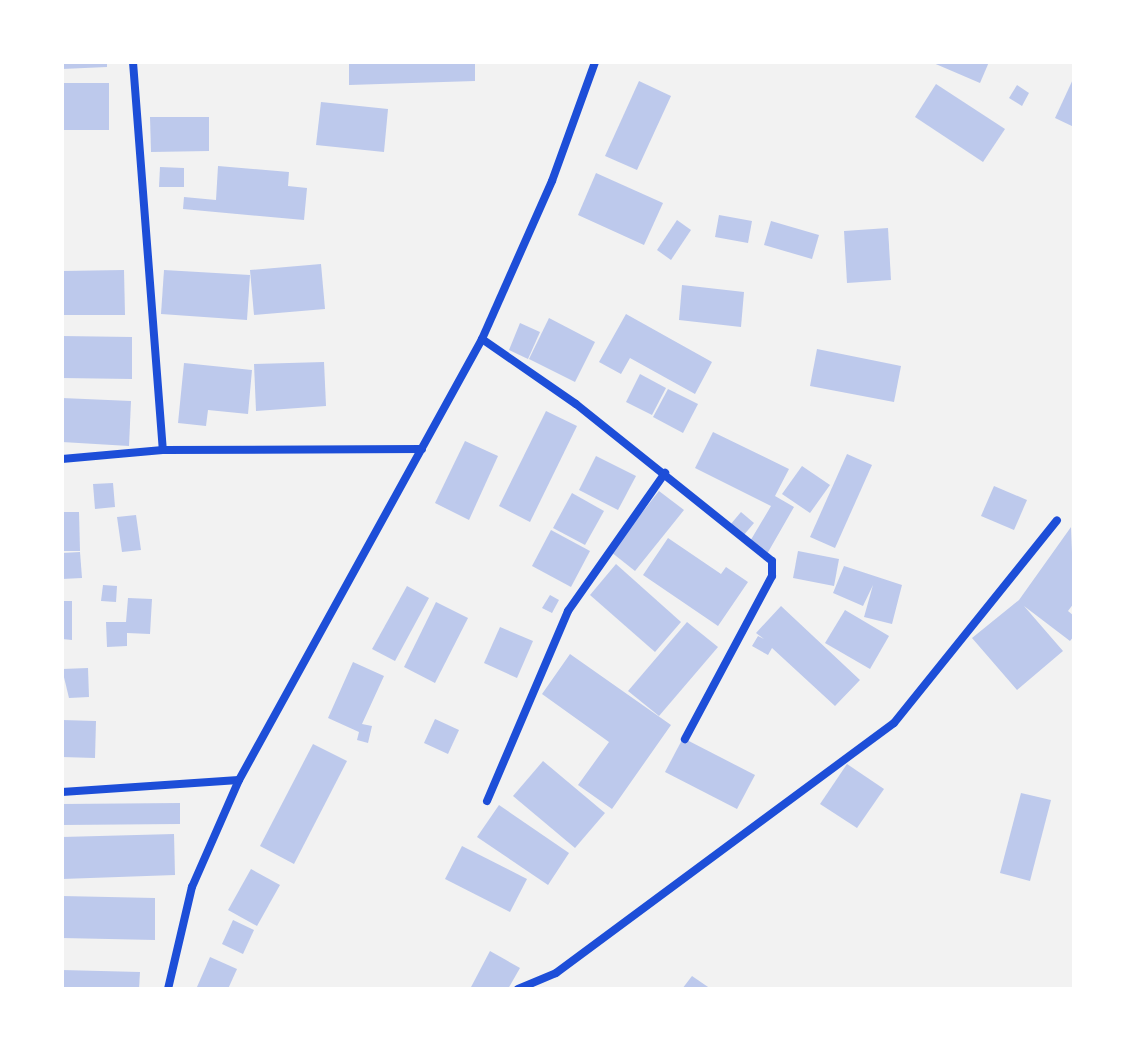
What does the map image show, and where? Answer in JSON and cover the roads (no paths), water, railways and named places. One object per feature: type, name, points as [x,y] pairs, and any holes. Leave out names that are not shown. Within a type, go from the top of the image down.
[{"type":"street","points":[[133,62],[163,450]]},
{"type":"street","points":[[168,989],[192,887],[239,780],[482,339],[552,181],[595,62]]},
{"type":"street","points":[[482,339],[665,473],[772,561],[772,576],[685,739]]},
{"type":"street","points":[[62,459],[163,450],[422,449]]},
{"type":"street","points":[[487,801],[568,611],[665,473]]},
{"type":"street","points":[[518,989],[534,986],[556,973],[894,723],[1057,520]]},
{"type":"street","points":[[62,792],[239,780]]}]
